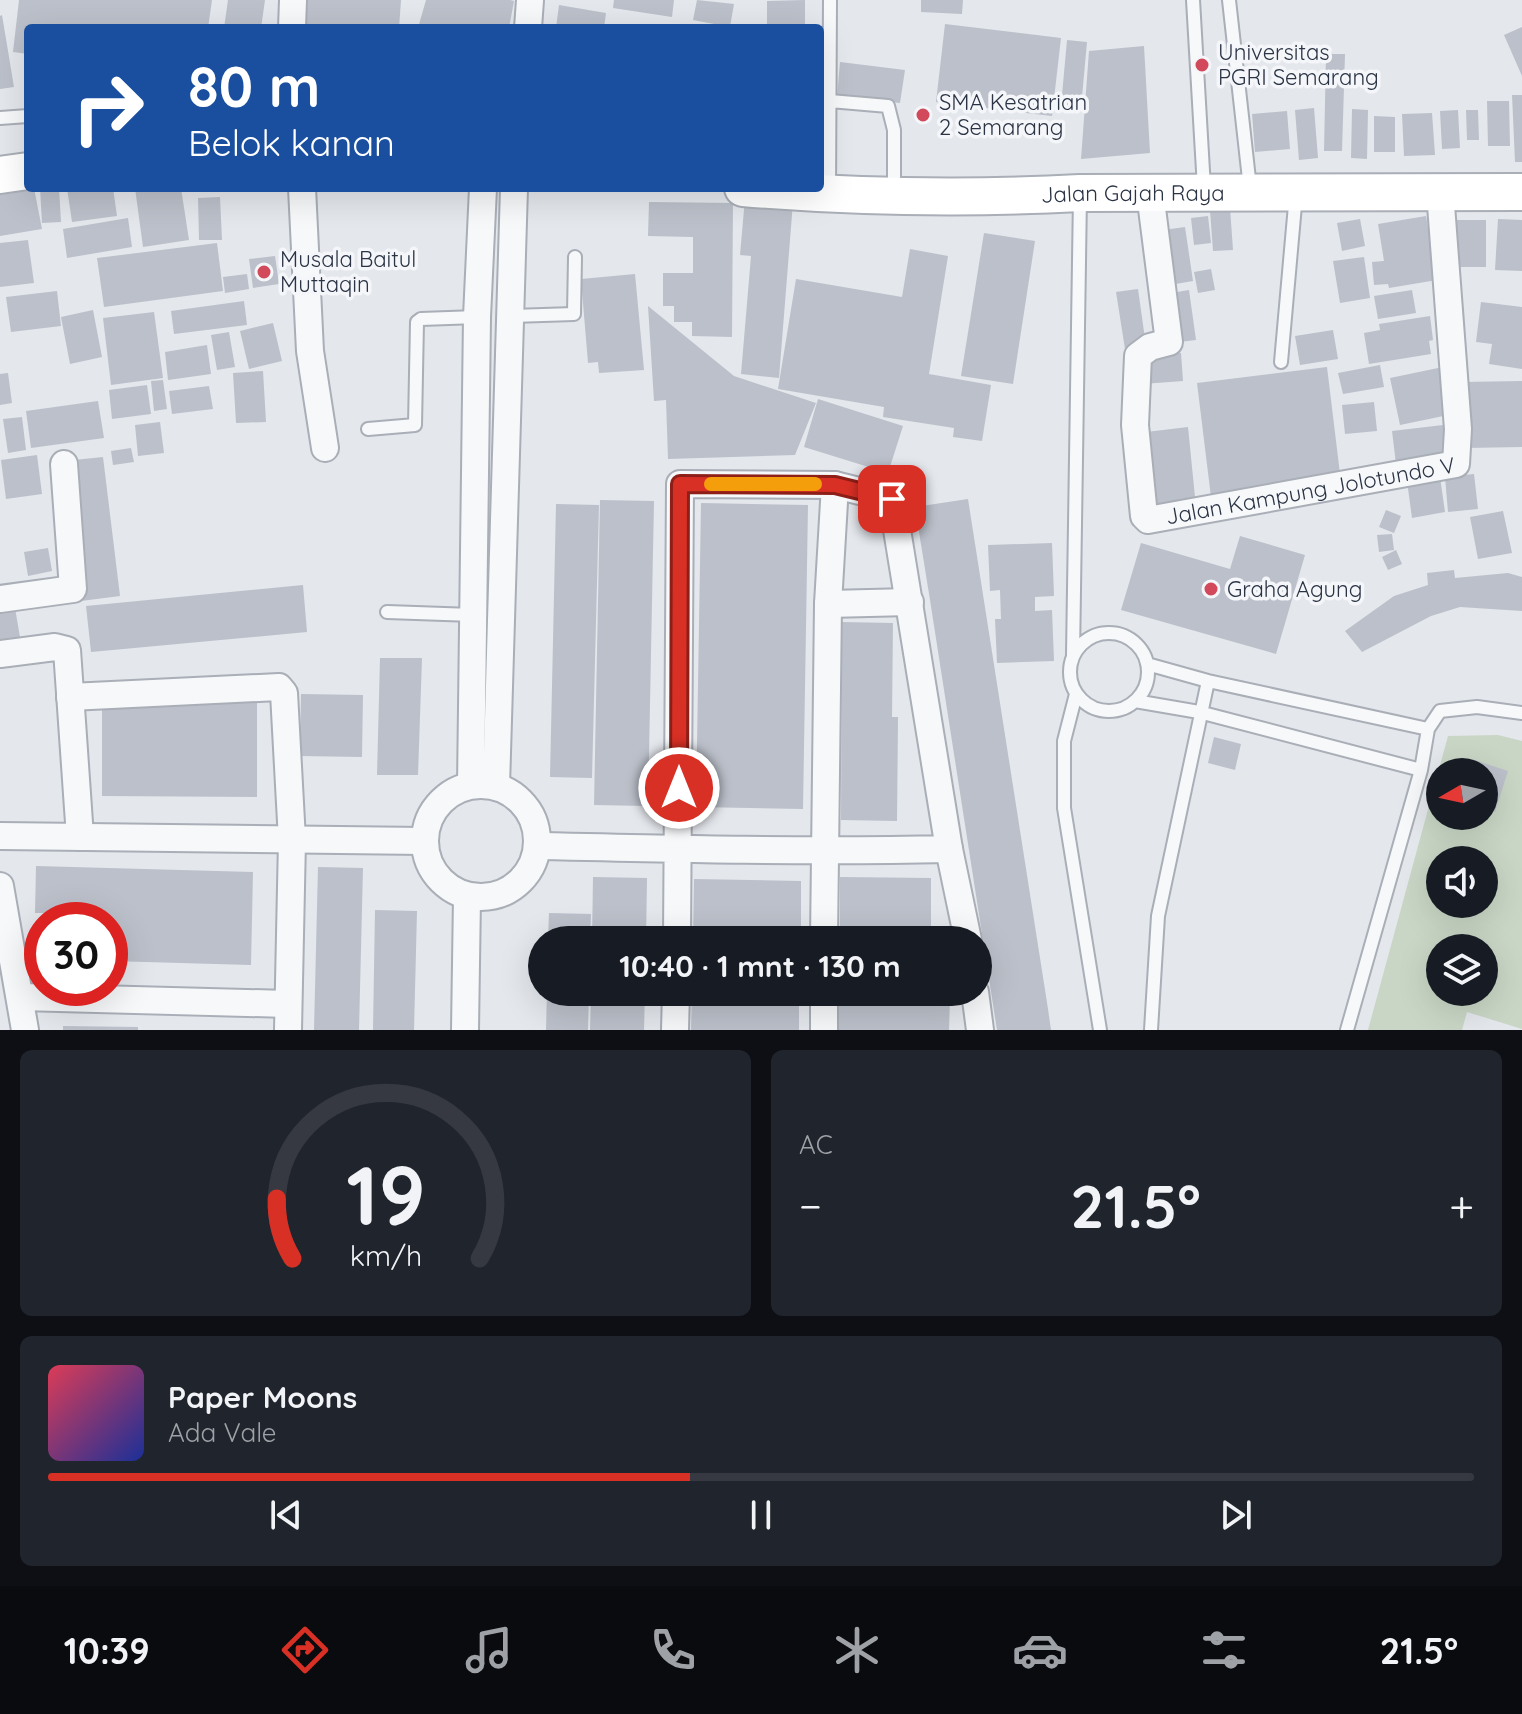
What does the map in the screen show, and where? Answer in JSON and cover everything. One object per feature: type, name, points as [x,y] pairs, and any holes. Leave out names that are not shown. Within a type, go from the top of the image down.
[{"type":"main road","points":[[0,175],[24,172]]},
{"type":"main road","name":"Jalan Gajah Raya","points":[[800,192],[1009,197],[1080,193],[1522,192]]},
{"type":"street","points":[[292,24],[293,0]]},
{"type":"street","points":[[528,24],[530,0]]},
{"type":"street","points":[[302,192],[310,351],[325,448]]},
{"type":"street","points":[[483,192],[477,317],[473,615],[483,786]]},
{"type":"street","points":[[483,786],[512,316],[514,192]]},
{"type":"street","name":"Jalan Kampung Jolotundo V","points":[[1150,193],[1169,342],[1150,347],[1138,356],[1135,440],[1144,516],[1148,520],[1456,464],[1458,415],[1440,192]]},
{"type":"street","points":[[477,317],[512,316]]},
{"type":"street","points":[[0,599],[73,589],[64,464]]},
{"type":"street","points":[[677,926],[680,484],[835,485],[892,499],[949,849],[965,926]]},
{"type":"street","points":[[824,926],[828,604],[835,485]]},
{"type":"street","points":[[828,604],[910,602]]},
{"type":"street","points":[[0,654],[55,647],[67,650],[80,837]]},
{"type":"street","points":[[21,997],[288,1017],[292,840],[284,693],[279,687],[70,697]]},
{"type":"street","points":[[483,786],[514,795],[527,809],[536,827],[538,846],[526,876],[514,888],[491,897],[467,897],[450,889],[436,876],[427,860],[424,841],[427,822],[437,805],[453,792],[483,786]]},
{"type":"street","points":[[0,836],[424,841]]},
{"type":"street","points":[[538,846],[824,852],[949,849]]},
{"type":"street","points":[[0,886],[25,1030]]},
{"type":"street","points":[[465,1030],[467,897]]},
{"type":"street","points":[[675,1030],[676,1006]]},
{"type":"street","points":[[824,1006],[824,1030]]},
{"type":"street","points":[[977,1006],[980,1030]]},
{"type":"lane","points":[[829,194],[830,0]]},
{"type":"lane","points":[[1193,0],[1204,195]]},
{"type":"lane","points":[[1229,0],[1250,195]]},
{"type":"lane","points":[[830,101],[888,106],[894,130],[894,195]]},
{"type":"lane","points":[[0,118],[24,116]]},
{"type":"lane","points":[[1073,655],[1083,641],[1097,634],[1113,632],[1129,638],[1141,649],[1147,664],[1143,690],[1135,701],[1115,711],[1103,711],[1092,708],[1076,694],[1070,681],[1073,655],[1080,193]]},
{"type":"lane","points":[[1281,362],[1296,194]]},
{"type":"lane","points":[[512,316],[574,314],[575,257]]},
{"type":"lane","points":[[368,429],[415,425],[417,322],[421,319],[477,317]]},
{"type":"lane","points":[[387,612],[473,615]]},
{"type":"lane","points":[[1147,664],[1208,681],[1428,729]]},
{"type":"lane","points":[[1151,1030],[1158,916],[1208,681]]},
{"type":"lane","points":[[1076,694],[1064,741],[1064,808],[1100,1030]]},
{"type":"lane","points":[[1135,701],[1199,712],[1421,770]]},
{"type":"lane","points":[[1347,1030],[1421,770],[1428,729],[1440,711],[1455,707],[1522,713]]},
{"type":"green space","points":[[1498,735],[1522,741],[1522,1029],[1467,1012],[1462,1030],[1368,1030],[1426,817],[1426,830],[1498,830],[1498,758],[1442,758],[1448,736]]},
{"type":"building","points":[[19,0],[212,0],[209,24],[24,24],[24,53],[13,52]]},
{"type":"building","points":[[228,0],[265,0],[262,24],[225,24]]},
{"type":"building","points":[[298,0],[401,0],[399,24],[296,24]]},
{"type":"building","points":[[426,0],[514,1],[510,24],[419,24]]},
{"type":"building","points":[[614,0],[674,0],[672,17],[613,8]]},
{"type":"building","points":[[697,0],[734,4],[731,24],[693,20]]},
{"type":"building","points":[[805,0],[805,24],[767,24],[767,1]]},
{"type":"building","points":[[921,0],[963,0],[962,14],[921,12]]},
{"type":"building","points":[[559,5],[606,13],[605,24],[557,24]]},
{"type":"building","points":[[0,16],[14,87],[0,89]]},
{"type":"building","points":[[945,24],[1061,38],[1052,116],[936,102]]},
{"type":"building","points":[[1522,27],[1522,76],[1504,35]]},
{"type":"building","points":[[1067,40],[1087,42],[1081,108],[1061,106]]},
{"type":"building","points":[[1144,46],[1150,153],[1081,159],[1089,51]]},
{"type":"building","points":[[1326,54],[1345,54],[1342,151],[1324,151]]},
{"type":"building","points":[[840,62],[905,70],[900,103],[837,97]]},
{"type":"building","points":[[1512,95],[1522,95],[1522,162],[1515,162]]},
{"type":"building","points":[[1487,101],[1509,101],[1510,146],[1488,146]]},
{"type":"building","points":[[1314,108],[1318,158],[1299,160],[1295,110]]},
{"type":"building","points":[[1352,109],[1368,110],[1367,159],[1351,158]]},
{"type":"building","points":[[1458,110],[1460,148],[1442,149],[1440,111]]},
{"type":"building","points":[[1466,110],[1478,110],[1479,140],[1467,140]]},
{"type":"building","points":[[1287,111],[1290,149],[1255,152],[1252,114]]},
{"type":"building","points":[[1432,113],[1435,155],[1404,156],[1402,114]]},
{"type":"building","points":[[1374,116],[1395,117],[1395,152],[1374,152]]},
{"type":"building","points":[[24,188],[24,192],[35,192],[42,229],[0,236],[0,189]]},
{"type":"building","points":[[40,192],[59,192],[61,222],[42,223]]},
{"type":"building","points":[[68,192],[114,192],[117,216],[72,222]]},
{"type":"building","points":[[136,192],[182,192],[189,240],[143,247]]},
{"type":"building","points":[[220,197],[222,240],[199,240],[198,198]]},
{"type":"building","points":[[745,198],[793,202],[779,378],[741,374],[751,256],[740,255]]},
{"type":"building","points":[[649,202],[733,203],[732,337],[692,336],[692,322],[674,322],[674,306],[663,306],[663,273],[693,273],[693,237],[648,236]]},
{"type":"building","points":[[1230,208],[1233,250],[1213,251],[1210,210]]},
{"type":"building","points":[[1208,216],[1211,243],[1194,245],[1191,218]]},
{"type":"building","points":[[1426,216],[1437,280],[1389,288],[1388,284],[1374,285],[1372,262],[1384,261],[1378,224]]},
{"type":"building","points":[[128,218],[132,247],[67,258],[63,229]]},
{"type":"building","points":[[1360,219],[1365,246],[1342,251],[1337,223]]},
{"type":"building","points":[[1498,219],[1522,220],[1522,271],[1495,270]]},
{"type":"building","points":[[1455,220],[1486,220],[1486,267],[1455,267]]},
{"type":"building","points":[[1185,227],[1193,281],[1164,286],[1156,231]]},
{"type":"building","points":[[984,233],[1035,241],[1013,384],[961,376]]},
{"type":"building","points":[[28,240],[34,283],[0,287],[0,243]]},
{"type":"building","points":[[217,243],[223,291],[104,307],[97,258]]},
{"type":"building","points":[[910,249],[948,256],[929,374],[991,385],[982,441],[953,437],[954,428],[883,417],[884,407],[778,389],[796,279],[902,297]]},
{"type":"building","name":"Musala Baitul Muttaqin","points":[[275,256],[279,284],[253,288],[249,259]]},
{"type":"building","points":[[1364,257],[1370,298],[1340,303],[1333,261]]},
{"type":"building","points":[[1211,269],[1215,290],[1198,293],[1194,272]]},
{"type":"building","points":[[247,274],[249,289],[225,293],[223,277]]},
{"type":"building","points":[[635,274],[644,370],[599,373],[598,362],[588,363],[581,279]]},
{"type":"building","points":[[1138,289],[1146,346],[1125,349],[1116,292]]},
{"type":"building","points":[[1189,290],[1196,340],[1171,343],[1165,294]]},
{"type":"building","points":[[1412,290],[1416,313],[1378,319],[1374,296]]},
{"type":"building","points":[[57,291],[61,326],[11,332],[6,297]]},
{"type":"building","points":[[244,301],[247,325],[174,334],[171,311]]},
{"type":"building","points":[[1481,302],[1522,307],[1522,369],[1489,364],[1492,344],[1476,342]]},
{"type":"building","points":[[648,306],[734,376],[816,403],[795,455],[668,459],[666,400],[654,401]]},
{"type":"building","points":[[93,310],[102,357],[70,364],[61,317]]},
{"type":"building","points":[[154,312],[163,378],[111,385],[103,318]]},
{"type":"building","points":[[1430,316],[1431,354],[1369,364],[1364,333],[1380,330],[1379,324]]},
{"type":"building","points":[[273,323],[282,361],[249,369],[240,331]]},
{"type":"building","points":[[1333,330],[1338,359],[1300,365],[1295,336]]},
{"type":"building","points":[[229,332],[235,367],[217,370],[211,335]]},
{"type":"building","points":[[207,345],[211,374],[168,380],[165,352]]},
{"type":"building","points":[[1181,353],[1183,381],[1143,384],[1142,355]]},
{"type":"building","points":[[1380,365],[1384,387],[1343,394],[1338,373]]},
{"type":"building","points":[[1327,367],[1341,482],[1211,497],[1197,383]]},
{"type":"building","points":[[1443,367],[1453,414],[1400,425],[1390,378]]},
{"type":"building","points":[[263,371],[266,422],[236,423],[233,373]]},
{"type":"building","points":[[8,373],[12,403],[0,405],[0,374]]},
{"type":"building","points":[[163,380],[167,409],[154,411],[151,381]]},
{"type":"building","points":[[1522,381],[1522,447],[1465,448],[1463,382]]},
{"type":"building","points":[[147,385],[151,414],[112,419],[109,390]]},
{"type":"building","points":[[209,386],[213,409],[172,414],[169,391]]},
{"type":"building","points":[[818,399],[903,426],[888,473],[804,447]]},
{"type":"building","points":[[98,401],[104,438],[31,448],[26,411]]},
{"type":"building","points":[[1374,402],[1377,431],[1345,434],[1342,405]]},
{"type":"building","points":[[22,417],[26,450],[8,453],[3,419]]},
{"type":"building","points":[[160,422],[164,453],[138,456],[135,425]]},
{"type":"building","points":[[1443,425],[1447,458],[1396,464],[1392,431]]},
{"type":"building","points":[[1188,427],[1196,507],[1146,512],[1138,433]]},
{"type":"building","points":[[131,448],[134,462],[113,465],[111,451]]},
{"type":"building","points":[[37,455],[42,494],[6,499],[1,460]]},
{"type":"building","points":[[103,457],[120,596],[81,601],[64,461]]},
{"type":"building","points":[[1474,474],[1478,509],[1448,512],[1445,477]]},
{"type":"building","points":[[1440,477],[1445,512],[1412,518],[1407,481]]},
{"type":"building","points":[[968,499],[1051,1030],[997,1030],[992,998],[992,926],[981,926],[915,507]]},
{"type":"building","points":[[600,500],[654,501],[648,806],[594,805]]},
{"type":"building","points":[[701,503],[808,505],[803,809],[696,807]]},
{"type":"building","points":[[556,504],[599,505],[592,778],[550,777]]},
{"type":"building","points":[[1386,510],[1401,516],[1394,533],[1379,527]]},
{"type":"building","points":[[1503,511],[1512,553],[1478,559],[1470,517]]},
{"type":"building","points":[[1392,534],[1394,550],[1379,552],[1377,535]]},
{"type":"building","name":"Graha Agung","points":[[1240,536],[1305,555],[1276,654],[1121,610],[1141,543],[1230,569]]},
{"type":"building","points":[[1052,543],[1054,596],[1035,597],[1035,611],[1052,610],[1054,661],[997,663],[995,619],[1001,619],[1000,590],[990,591],[988,545]]},
{"type":"building","points":[[48,548],[52,571],[28,576],[24,552]]},
{"type":"building","points":[[1396,550],[1402,564],[1388,570],[1382,557]]},
{"type":"building","points":[[1454,570],[1455,578],[1508,573],[1522,577],[1522,611],[1460,607],[1431,616],[1362,652],[1345,631],[1394,596],[1428,585],[1427,573]]},
{"type":"building","points":[[303,585],[307,632],[91,652],[86,606]]},
{"type":"building","points":[[15,608],[21,643],[0,646],[0,611]]},
{"type":"building","points":[[842,622],[893,623],[892,717],[898,717],[897,821],[841,820]]},
{"type":"building","points":[[380,658],[422,658],[418,775],[377,775]]},
{"type":"building","points":[[301,694],[363,695],[362,757],[300,756]]},
{"type":"building","points":[[102,702],[257,703],[257,797],[102,796]]},
{"type":"building","points":[[1214,737],[1241,744],[1235,770],[1208,763]]},
{"type":"building","points":[[1498,768],[1508,771],[1498,803]]},
{"type":"building","points":[[36,866],[253,872],[251,965],[128,962],[128,902],[35,902]]},
{"type":"building","points":[[318,867],[363,868],[359,1030],[314,1030]]},
{"type":"building","points":[[593,877],[647,878],[646,926],[592,926]]},
{"type":"building","points":[[840,877],[931,878],[931,926],[840,926]]},
{"type":"building","points":[[694,879],[801,881],[801,926],[693,926]]},
{"type":"building","points":[[375,910],[417,911],[414,1030],[373,1030]]},
{"type":"building","points":[[549,913],[591,914],[591,926],[549,926]]},
{"type":"building","points":[[547,1006],[589,1006],[588,1030],[546,1030]]},
{"type":"building","points":[[591,1006],[645,1006],[644,1030],[590,1030]]},
{"type":"building","points":[[692,1006],[799,1006],[799,1030],[691,1030]]},
{"type":"building","points":[[839,1006],[950,1006],[949,1030],[839,1030]]},
{"type":"building","points":[[63,1026],[138,1027],[138,1030],[63,1030]]},
{"type":"slow traffic","points":[[711,484],[815,484]]},
{"type":"place","name":"Universitas PGRI Semarang","points":[[1202,65]]},
{"type":"place","name":"SMA Kesatrian 2 Semarang","points":[[923,115]]},
{"type":"place","name":"Musala Baitul Muttaqin","points":[[264,272]]},
{"type":"place","name":"Graha Agung","points":[[1211,589]]},
{"type":"route","points":[[679,788],[680,484],[835,485],[892,499]]}]
